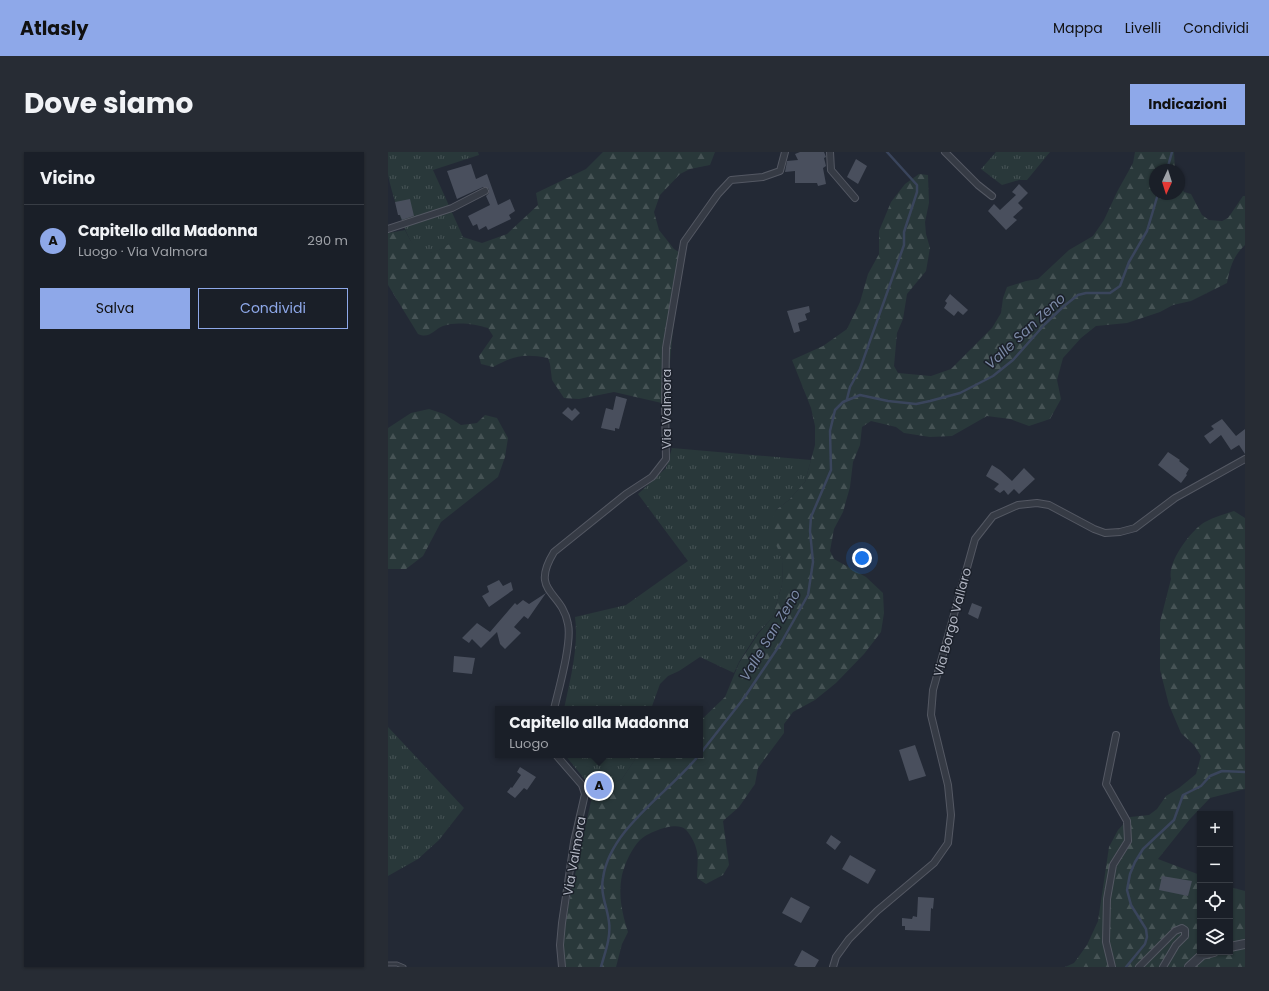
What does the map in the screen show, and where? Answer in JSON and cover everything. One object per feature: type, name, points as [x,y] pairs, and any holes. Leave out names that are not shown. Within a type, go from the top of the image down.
[{"type":"street","name":"Via Valmora","points":[[555,706],[567,643],[569,624],[563,610],[546,584],[543,576],[547,564],[554,552],[626,494],[652,477],[666,459],[666,348],[684,242],[718,194],[731,180],[763,177],[780,171],[785,152]]},
{"type":"street","points":[[830,152],[831,170],[855,198]]},
{"type":"street","points":[[945,152],[978,185],[992,196]]},
{"type":"street","points":[[388,229],[452,208],[485,191]]},
{"type":"street","name":"Via Borgo Vallaro","points":[[833,967],[836,957],[849,938],[877,911],[934,863],[948,843],[951,815],[948,785],[931,715],[933,690],[974,539],[993,516],[1018,505],[1037,503],[1049,505],[1094,529],[1105,533],[1120,532],[1134,528],[1175,498],[1245,460]]},
{"type":"street","points":[[1112,967],[1106,942],[1107,898],[1113,865],[1128,841],[1127,821],[1106,784],[1116,736]]},
{"type":"street","name":"Via Valmora","points":[[559,758],[582,785],[585,794],[574,842],[562,923],[560,945],[562,967]]},
{"type":"street","points":[[1139,967],[1175,931],[1182,928],[1185,930],[1185,936],[1176,945],[1162,967]]},
{"type":"street","points":[[1233,946],[1245,944]]},
{"type":"street","points":[[1189,967],[1202,955]]},
{"type":"lane","points":[[388,964],[397,964],[404,967]]},
{"type":"green space","points":[[388,152],[478,152],[479,155],[433,170],[463,237],[431,253],[421,253],[416,249],[405,229],[392,192],[388,174]]},
{"type":"green space","points":[[603,152],[715,152],[710,165],[690,169],[680,174],[660,195],[654,212],[659,230],[674,249],[684,255],[674,319],[666,404],[614,392],[579,399],[564,398],[552,380],[548,358],[519,356],[493,367],[481,364],[479,356],[493,336],[488,328],[471,324],[448,324],[429,335],[418,334],[388,285],[388,233],[405,230],[417,249],[430,253],[463,237],[482,243],[507,234],[538,205],[536,193],[586,169]]},
{"type":"green space","points":[[996,152],[1050,152],[1027,180],[1019,180],[1002,185],[981,169]]},
{"type":"green space","points":[[1135,152],[1174,152],[1175,164],[1149,164],[1149,200],[1185,200],[1185,192],[1191,194],[1202,215],[1209,220],[1222,221],[1228,218],[1243,196],[1245,196],[1245,245],[1233,262],[1227,283],[1191,301],[1173,305],[1160,312],[1127,323],[1096,326],[1081,338],[1063,358],[1057,380],[1061,399],[1050,419],[1029,426],[1010,419],[987,416],[952,436],[930,437],[904,433],[896,427],[871,421],[862,427],[860,445],[853,462],[850,487],[843,512],[834,529],[830,551],[834,559],[866,577],[883,593],[884,613],[881,632],[864,654],[836,683],[815,700],[793,712],[784,724],[784,733],[758,768],[755,784],[739,807],[723,821],[729,865],[723,875],[706,884],[697,878],[697,851],[692,838],[685,829],[675,826],[662,828],[649,834],[640,840],[634,847],[622,875],[620,890],[621,904],[628,932],[622,944],[616,967],[565,967],[562,939],[565,921],[591,801],[596,791],[622,779],[636,758],[703,758],[703,718],[725,697],[739,663],[758,634],[772,618],[782,585],[783,560],[772,536],[771,521],[776,510],[789,500],[805,482],[815,445],[815,426],[811,408],[792,360],[823,346],[847,329],[860,302],[868,274],[879,254],[879,231],[891,202],[905,184],[919,174],[928,175],[929,203],[925,222],[926,234],[930,248],[926,271],[907,294],[903,319],[897,333],[894,366],[898,373],[931,376],[951,369],[992,328],[1001,313],[1003,298],[1007,287],[1038,279],[1069,250],[1093,236],[1104,220],[1133,163]]},
{"type":"green space","points":[[429,409],[444,414],[461,425],[477,423],[485,415],[497,418],[508,438],[505,457],[498,477],[441,522],[423,556],[406,569],[388,569],[388,428],[411,413]]},
{"type":"green space","points":[[672,448],[811,460],[805,482],[789,500],[776,510],[773,536],[783,560],[782,585],[772,618],[757,634],[739,662],[734,673],[700,657],[679,671],[668,676],[660,684],[652,706],[565,706],[575,652],[575,617],[626,605],[688,561],[638,494],[666,468]]},
{"type":"green space","points":[[1234,511],[1245,518],[1245,789],[1210,798],[1190,819],[1158,859],[1197,874],[1197,955],[1233,955],[1233,888],[1245,891],[1245,967],[1065,967],[1074,963],[1087,945],[1098,921],[1109,847],[1118,830],[1130,817],[1149,815],[1157,809],[1166,796],[1179,788],[1196,774],[1201,756],[1194,745],[1181,733],[1169,705],[1160,670],[1160,622],[1176,556],[1187,539],[1199,526],[1216,517]]},
{"type":"green space","points":[[388,727],[464,808],[439,840],[418,859],[388,876]]},
{"type":"green space","points":[[567,758],[636,758],[622,779],[596,791],[591,801],[591,787]]},
{"type":"building","points":[[800,152],[824,152],[826,157],[824,158],[826,166],[823,168],[826,184],[818,186],[817,183],[795,183],[795,171],[785,172],[787,161],[798,160],[795,154]]},
{"type":"building","points":[[856,159],[867,166],[858,184],[847,177]]},
{"type":"building","points":[[471,164],[476,179],[487,174],[498,205],[510,199],[515,211],[509,215],[511,219],[488,230],[486,226],[479,230],[477,224],[473,226],[468,216],[490,205],[486,196],[489,193],[489,189],[483,187],[457,199],[447,171]]},
{"type":"building","points":[[1019,184],[1028,193],[1018,203],[1023,208],[1013,217],[1017,220],[1006,230],[988,211],[994,204],[1000,210],[1016,195],[1012,192]]},
{"type":"building","points":[[410,199],[414,216],[402,220],[400,215],[398,215],[395,202]]},
{"type":"building","points":[[950,294],[968,310],[963,315],[958,311],[954,316],[944,308],[947,303],[945,301]]},
{"type":"building","points":[[809,306],[810,312],[805,314],[807,320],[798,323],[800,331],[794,333],[787,311]]},
{"type":"building","points":[[616,396],[627,399],[619,429],[615,428],[615,431],[601,428],[606,408],[613,410]]},
{"type":"building","points":[[568,407],[572,411],[575,408],[580,413],[572,421],[562,413]]},
{"type":"building","points":[[1222,419],[1236,436],[1245,429],[1245,454],[1239,445],[1231,450],[1221,435],[1210,444],[1204,436],[1214,429],[1211,426]]},
{"type":"building","points":[[1168,452],[1180,460],[1179,461],[1189,469],[1186,474],[1187,475],[1181,483],[1158,465]]},
{"type":"building","points":[[992,465],[1012,481],[1024,468],[1035,479],[1019,494],[1014,489],[1008,495],[1004,490],[1000,493],[994,489],[999,484],[986,476]]},
{"type":"building","points":[[499,580],[503,586],[511,582],[513,590],[489,607],[482,596],[489,592],[487,586]]},
{"type":"building","points":[[546,593],[528,619],[524,616],[514,627],[521,633],[505,649],[500,644],[497,632],[481,648],[472,639],[469,643],[462,638],[477,623],[490,632],[515,603],[517,605],[523,600],[529,604]]},
{"type":"building","points":[[972,603],[982,607],[978,619],[968,614]]},
{"type":"building","points":[[454,656],[475,658],[472,674],[453,672]]},
{"type":"building","points":[[915,745],[926,776],[909,781],[899,750]]},
{"type":"building","points":[[520,767],[536,777],[527,790],[524,788],[515,798],[507,792],[511,787],[512,788],[521,775],[517,772]]},
{"type":"building","points":[[831,835],[841,842],[835,850],[826,843]]},
{"type":"building","points":[[850,855],[876,870],[868,884],[842,869]]},
{"type":"building","points":[[1162,876],[1192,881],[1188,896],[1159,890]]},
{"type":"building","points":[[791,897],[810,907],[801,923],[782,913]]},
{"type":"building","points":[[918,897],[934,898],[933,909],[931,908],[930,931],[905,930],[905,926],[902,926],[902,918],[912,919],[913,916],[917,917]]},
{"type":"building","points":[[802,950],[819,960],[815,967],[798,967],[794,965]]},
{"type":"waterway","name":"Valle San Zeno","points":[[847,399],[850,387],[860,369],[904,245],[904,232],[917,192],[917,185],[887,152]]},
{"type":"waterway","name":"Valle San Zeno","points":[[1169,164],[1172,152]]},
{"type":"waterway","name":"Valle San Zeno","points":[[703,750],[744,698],[781,643],[808,595],[813,562],[810,531],[811,517],[831,470],[830,431],[835,410],[843,402],[860,395],[888,401],[916,404],[930,401],[960,393],[993,376],[1013,360],[1045,324],[1078,295],[1086,293],[1110,293],[1120,286],[1129,262],[1147,231],[1156,200]]},
{"type":"waterway","name":"Valle San Zeno","points":[[601,967],[609,934],[609,922],[602,889],[603,878],[608,860],[617,843],[629,827],[696,758]]},
{"type":"waterway","points":[[1126,967],[1145,944],[1147,937],[1146,929],[1131,905],[1127,890],[1130,874],[1135,862],[1143,849],[1174,820],[1183,795],[1201,786],[1210,776],[1222,771],[1245,772]]},
{"type":"place","name":"Capitello alla Madonna","points":[[599,786]]}]
